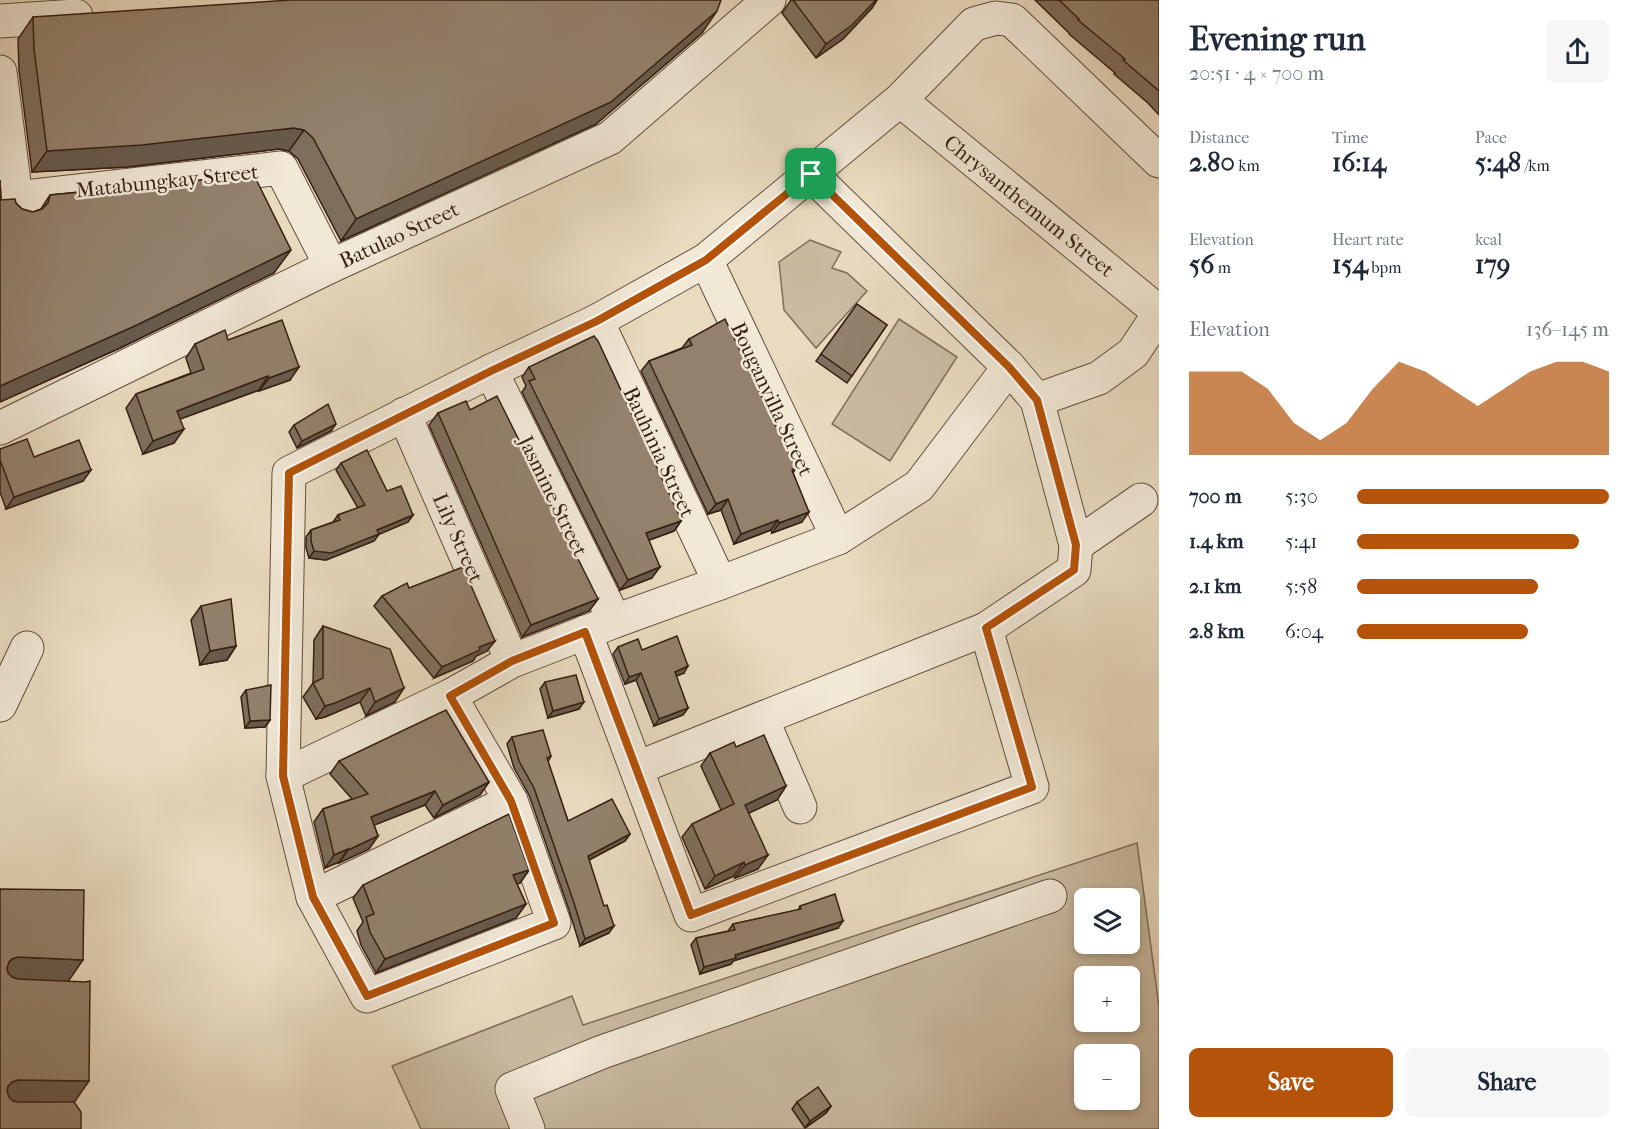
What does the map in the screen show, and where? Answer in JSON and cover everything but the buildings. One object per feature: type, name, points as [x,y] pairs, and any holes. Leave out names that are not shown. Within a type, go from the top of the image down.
[{"type":"street","name":"Batulao Street","points":[[0,428],[331,266],[610,138],[769,0]]},
{"type":"street","points":[[0,21],[106,14]]},
{"type":"street","points":[[450,696],[511,801],[554,923],[367,996],[313,897],[283,776],[289,473],[491,371],[597,321],[706,260],[900,100],[974,24],[996,18],[1012,20],[1159,161]]},
{"type":"street","name":"Matabungkay Street","points":[[0,72],[16,207],[281,168],[331,266]]},
{"type":"street","name":"Chrysanthemum Street","points":[[900,100],[1159,313]]},
{"type":"street","points":[[637,768],[986,628],[1074,570],[1076,545],[1037,400],[1009,367],[811,174]]},
{"type":"street","name":"Bouganvilla Street","points":[[706,260],[838,538]]},
{"type":"street","points":[[1037,400],[1099,378],[1133,353],[1159,313]]},
{"type":"street","name":"Bauhinia Street","points":[[597,321],[720,583]]},
{"type":"street","points":[[283,776],[450,696],[512,661],[838,538],[919,486],[1009,367]]},
{"type":"street","name":"Jasmine Street","points":[[491,371],[600,626],[637,768],[691,915],[1032,787],[986,628]]},
{"type":"street","name":"Lily Street","points":[[404,414],[512,661]]},
{"type":"street","points":[[1076,545],[1141,500]]},
{"type":"street","points":[[0,705],[27,648]]},
{"type":"street","points":[[762,719],[800,807]]},
{"type":"street","points":[[313,897],[511,801]]},
{"type":"street","points":[[528,1129],[512,1089],[602,1052],[1050,896]]},
{"type":"shaded area","points":[[810,240],[841,252],[832,268],[847,273],[867,291],[816,348],[784,310],[779,262]]},
{"type":"shaded area","points":[[899,319],[957,357],[890,461],[832,424]]},
{"type":"shaded area","points":[[1137,843],[1159,1007],[1159,1129],[421,1129],[392,1066],[572,996],[583,1025]]},
{"type":"route","points":[[811,174],[1009,367],[1037,400],[1076,545],[1074,570],[986,628],[1032,787],[691,915],[585,632],[512,661],[450,696],[511,801],[554,923],[367,996],[313,897],[283,776],[289,473],[491,371],[597,321],[706,260],[811,174]]}]
